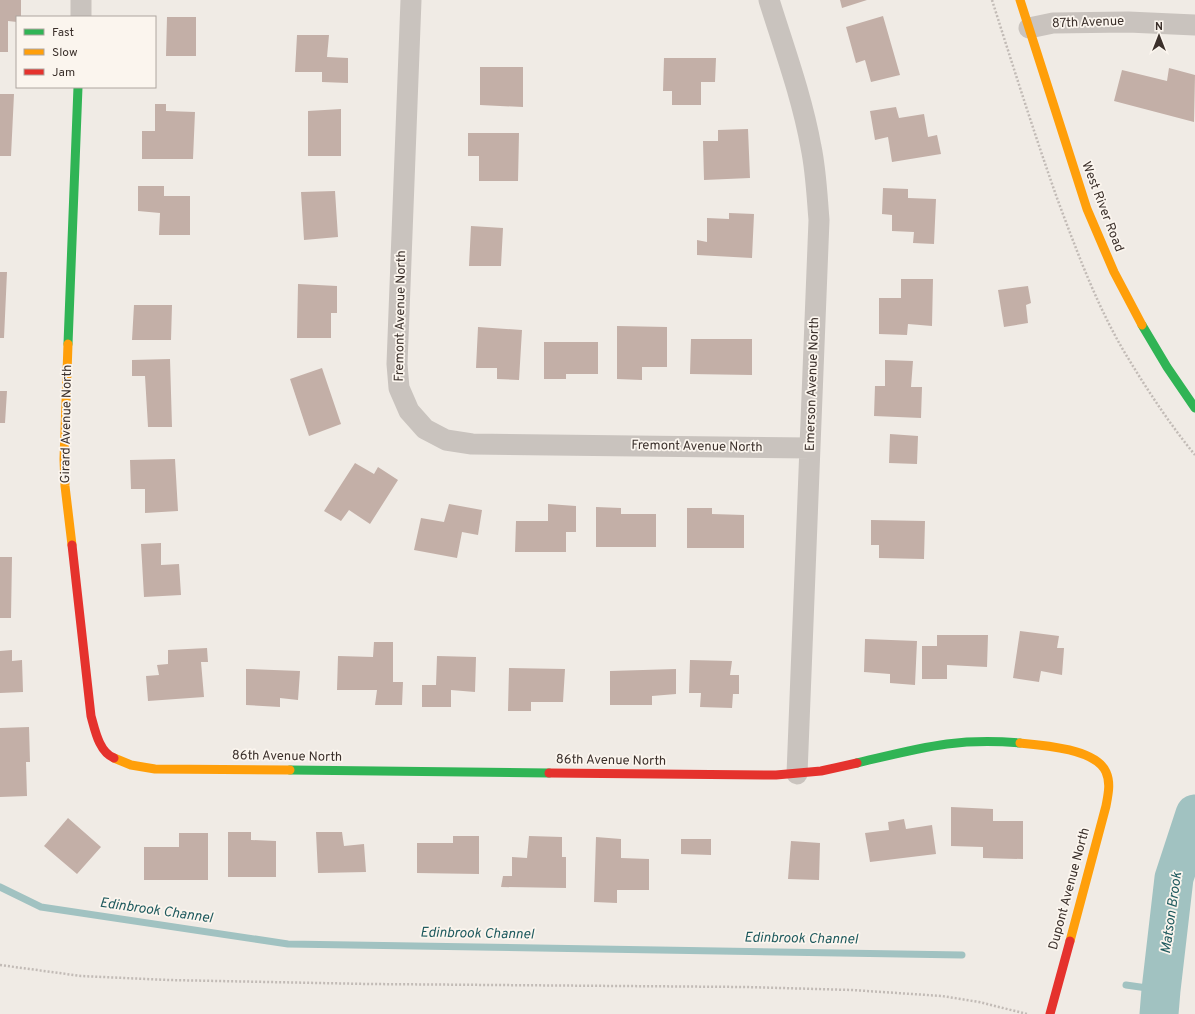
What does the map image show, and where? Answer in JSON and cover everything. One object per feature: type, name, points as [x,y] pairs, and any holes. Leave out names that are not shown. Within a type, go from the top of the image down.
[{"type":"street","points":[[81,16],[82,0]]},
{"type":"street","name":"Fremont Avenue North","points":[[411,0],[397,364],[399,388],[409,411],[425,429],[446,440],[472,444],[810,448]]},
{"type":"street","name":"Emerson Avenue North","points":[[769,0],[800,100],[811,147],[817,187],[819,220],[797,774]]},
{"type":"street","name":"West River Road","points":[[1020,0],[1087,208],[1114,272],[1146,333],[1195,408]]},
{"type":"street","name":"87th Avenue","points":[[1029,28],[1053,23],[1128,22],[1195,26]]},
{"type":"street","name":"Girard Avenue North","points":[[78,88],[64,459],[91,716],[98,740],[109,756]]},
{"type":"street","name":"86th Avenue North","points":[[109,756],[132,765],[155,769],[760,776],[797,774],[850,765],[934,746],[982,742],[1036,745],[1068,750],[1093,759],[1105,770]]},
{"type":"street","name":"Dupont Avenue North","points":[[1050,1014],[1106,806],[1109,788],[1105,770]]},
{"type":"path","points":[[0,965],[81,976],[168,980],[377,984],[746,987],[852,990],[942,996],[980,1002],[1027,1014]]},
{"type":"building","points":[[0,0],[21,0],[21,16],[16,16],[16,22],[8,21],[8,52],[0,52]]},
{"type":"building","points":[[840,0],[867,0],[842,8]]},
{"type":"building","points":[[883,16],[900,75],[871,82],[865,60],[856,63],[846,27]]},
{"type":"building","points":[[167,17],[196,17],[196,56],[166,56]]},
{"type":"building","points":[[297,35],[329,35],[327,57],[348,58],[348,83],[322,82],[322,72],[295,72]]},
{"type":"building","points":[[664,58],[716,58],[715,82],[701,82],[701,105],[672,105],[672,91],[663,91]]},
{"type":"building","points":[[480,67],[523,67],[523,107],[480,105]]},
{"type":"building","points":[[1169,68],[1195,75],[1194,122],[1114,101],[1122,70],[1167,81]]},
{"type":"building","points":[[0,94],[14,94],[11,156],[0,156]]},
{"type":"building","points":[[155,104],[166,104],[166,111],[195,112],[193,159],[142,159],[142,131],[155,131]]},
{"type":"building","points":[[896,107],[899,118],[924,114],[928,137],[937,135],[941,154],[892,162],[888,137],[875,140],[870,111]]},
{"type":"building","points":[[341,109],[341,156],[308,156],[308,111]]},
{"type":"building","points":[[748,129],[750,178],[704,180],[703,141],[718,141],[718,130]]},
{"type":"building","points":[[468,133],[519,133],[518,181],[479,181],[479,156],[468,156]]},
{"type":"building","points":[[138,186],[164,186],[164,196],[190,196],[190,235],[159,235],[160,213],[138,211]]},
{"type":"building","points":[[883,188],[908,189],[908,198],[936,199],[934,244],[913,243],[914,232],[892,231],[892,215],[882,214]]},
{"type":"building","points":[[335,191],[338,237],[304,240],[301,192]]},
{"type":"building","points":[[729,213],[754,214],[752,258],[697,255],[697,240],[707,242],[707,218],[729,219]]},
{"type":"building","points":[[471,226],[503,228],[501,266],[469,266]]},
{"type":"building","points":[[0,272],[7,272],[4,338],[0,338]]},
{"type":"building","points":[[901,279],[933,279],[932,326],[908,324],[907,335],[879,334],[879,298],[901,298]]},
{"type":"building","points":[[298,284],[337,286],[337,313],[331,313],[331,338],[297,338]]},
{"type":"building","points":[[1028,286],[1031,303],[1026,305],[1028,323],[1004,327],[998,290]]},
{"type":"building","points":[[134,305],[172,305],[171,340],[132,340]]},
{"type":"building","points":[[617,326],[667,327],[667,367],[642,367],[642,380],[617,379]]},
{"type":"building","points":[[478,327],[522,330],[519,380],[497,379],[497,368],[476,368]]},
{"type":"building","points":[[691,339],[752,339],[752,375],[690,374]]},
{"type":"building","points":[[544,342],[598,342],[598,374],[566,374],[566,379],[544,379]]},
{"type":"building","points":[[170,359],[172,427],[148,427],[145,376],[132,376],[132,360]]},
{"type":"building","points":[[885,360],[913,361],[911,387],[922,387],[921,418],[874,416],[875,386],[885,386]]},
{"type":"building","points":[[322,368],[341,424],[309,436],[290,379]]},
{"type":"building","points":[[0,391],[7,391],[5,423],[0,423]]},
{"type":"building","points":[[890,434],[918,436],[917,464],[889,463]]},
{"type":"building","points":[[175,459],[178,511],[145,513],[145,489],[131,489],[130,460]]},
{"type":"building","points":[[355,463],[374,474],[378,467],[398,480],[370,524],[349,510],[341,521],[324,511]]},
{"type":"building","points":[[449,504],[482,510],[478,535],[462,532],[457,558],[414,550],[421,518],[444,522]]},
{"type":"building","points":[[548,504],[576,506],[576,532],[566,532],[566,552],[515,552],[516,521],[548,521]]},
{"type":"building","points":[[596,507],[621,508],[621,514],[656,514],[656,547],[596,547]]},
{"type":"building","points":[[687,508],[712,508],[712,514],[744,515],[744,548],[687,548]]},
{"type":"building","points":[[871,520],[925,521],[924,559],[879,558],[879,545],[871,545]]},
{"type":"building","points":[[161,543],[161,565],[179,564],[181,595],[144,597],[141,544]]},
{"type":"building","points":[[0,557],[12,557],[11,618],[0,618]]},
{"type":"building","points":[[1020,631],[1059,636],[1057,648],[1064,648],[1062,675],[1041,671],[1039,682],[1013,678]]},
{"type":"building","points":[[937,635],[988,635],[987,667],[947,665],[947,679],[922,679],[922,646],[937,646]]},
{"type":"building","points":[[865,639],[917,641],[915,685],[890,683],[890,674],[864,672]]},
{"type":"building","points":[[374,642],[393,642],[393,682],[403,682],[402,705],[375,705],[377,690],[337,690],[338,656],[373,657]]},
{"type":"building","points":[[207,648],[208,662],[201,662],[204,697],[148,701],[146,676],[159,675],[157,665],[168,664],[168,650]]},
{"type":"building","points":[[12,650],[12,661],[22,660],[23,692],[0,693],[0,651]]},
{"type":"building","points":[[437,656],[476,657],[475,692],[451,690],[451,707],[422,707],[422,685],[436,685]]},
{"type":"building","points":[[690,660],[732,661],[730,675],[739,675],[739,694],[733,694],[732,708],[700,707],[701,693],[689,693]]},
{"type":"building","points":[[509,668],[565,669],[563,702],[531,702],[531,711],[508,711]]},
{"type":"building","points":[[246,669],[300,671],[298,700],[280,698],[280,707],[246,705]]},
{"type":"building","points":[[676,669],[676,694],[652,696],[652,705],[610,705],[610,671]]},
{"type":"building","points":[[29,727],[30,762],[26,762],[27,796],[0,797],[0,728]]},
{"type":"building","points":[[951,807],[993,809],[993,821],[1023,821],[1023,859],[983,858],[983,847],[951,846]]},
{"type":"building","points":[[68,818],[101,847],[77,874],[44,846]]},
{"type":"building","points":[[904,819],[906,829],[932,825],[936,854],[870,862],[865,833],[889,830],[888,822]]},
{"type":"building","points":[[228,832],[251,832],[251,840],[276,841],[276,877],[228,877]]},
{"type":"building","points":[[316,832],[342,832],[344,846],[364,844],[366,872],[318,873]]},
{"type":"building","points":[[179,833],[208,833],[208,880],[144,880],[144,847],[179,847]]},
{"type":"building","points":[[453,836],[479,836],[479,874],[417,873],[417,843],[453,843]]},
{"type":"building","points":[[529,836],[562,837],[562,857],[566,857],[566,888],[501,887],[503,876],[512,876],[512,857],[527,858]]},
{"type":"building","points":[[596,837],[621,839],[621,858],[649,859],[649,890],[617,890],[617,903],[594,902]]},
{"type":"building","points":[[681,839],[711,839],[711,855],[681,854]]},
{"type":"building","points":[[791,841],[820,843],[819,880],[788,879]]},
{"type":"waterway","name":"Matson Brook","points":[[1159,1014],[1174,878],[1195,814]]},
{"type":"waterway","name":"Edinbrook Channel","points":[[0,887],[41,907],[288,944],[962,955]]},
{"type":"waterway","points":[[1126,985],[1161,990]]},
{"type":"traffic: fast","points":[[68,344],[78,88]]},
{"type":"traffic: fast","points":[[1142,325],[1167,367],[1195,408]]},
{"type":"traffic: fast","points":[[857,763],[947,744],[965,742],[1020,743]]},
{"type":"traffic: fast","points":[[290,770],[549,773]]},
{"type":"traffic: slow","points":[[1020,0],[1087,209],[1114,272],[1142,325]]},
{"type":"traffic: slow","points":[[68,344],[64,459],[65,486],[72,545]]},
{"type":"traffic: slow","points":[[1020,743],[1055,747],[1080,753],[1092,758],[1100,764],[1108,776],[1109,789],[1106,806],[1070,941]]},
{"type":"traffic: slow","points":[[114,758],[131,765],[155,769],[290,770]]},
{"type":"traffic: jam","points":[[72,545],[91,716],[101,746],[114,758]]},
{"type":"traffic: jam","points":[[549,773],[776,775],[821,771],[857,763]]},
{"type":"traffic: jam","points":[[1050,1014],[1070,941]]}]
